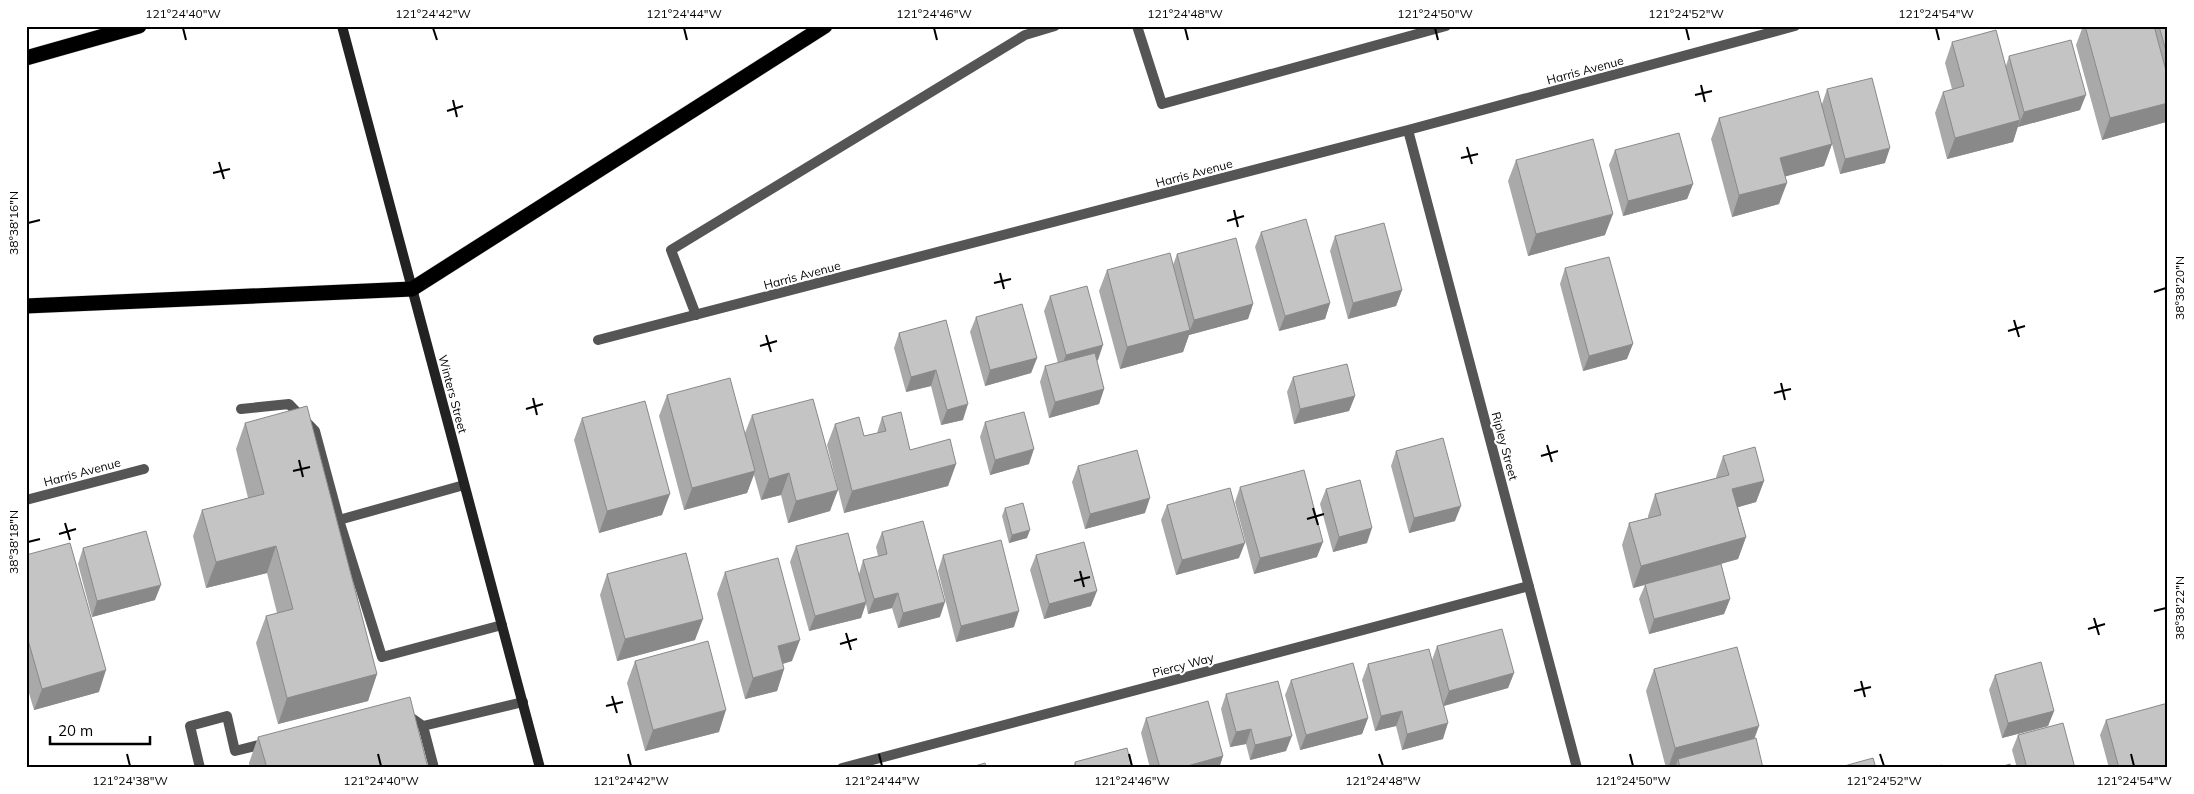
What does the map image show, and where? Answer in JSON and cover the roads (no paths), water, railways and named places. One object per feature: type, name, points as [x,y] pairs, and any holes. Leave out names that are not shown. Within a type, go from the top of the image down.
[{"type":"highway","points":[[26,58],[138,26]]},
{"type":"highway","points":[[26,306],[412,289],[825,26]]},
{"type":"main road","name":"Winters Street","points":[[342,26],[540,768]]},
{"type":"street","points":[[696,315],[671,250],[1025,35],[1055,26]]},
{"type":"street","points":[[1137,26],[1162,104],[1446,26]]},
{"type":"street","name":"Harris Avenue","points":[[598,340],[1408,130],[1795,26]]},
{"type":"street","name":"Ripley Street","points":[[1408,130],[1578,768]]},
{"type":"street","points":[[241,410],[289,404],[315,431],[339,520],[382,657],[502,625]]},
{"type":"street","name":"Harris Avenue","points":[[26,500],[144,469]]},
{"type":"street","points":[[339,520],[464,485]]},
{"type":"street","name":"Piercy Way","points":[[842,768],[1529,586]]},
{"type":"street","points":[[423,726],[523,702]]},
{"type":"street","points":[[398,709],[423,726],[434,768]]},
{"type":"street","points":[[200,768],[190,726],[227,716],[235,751],[274,741]]}]
